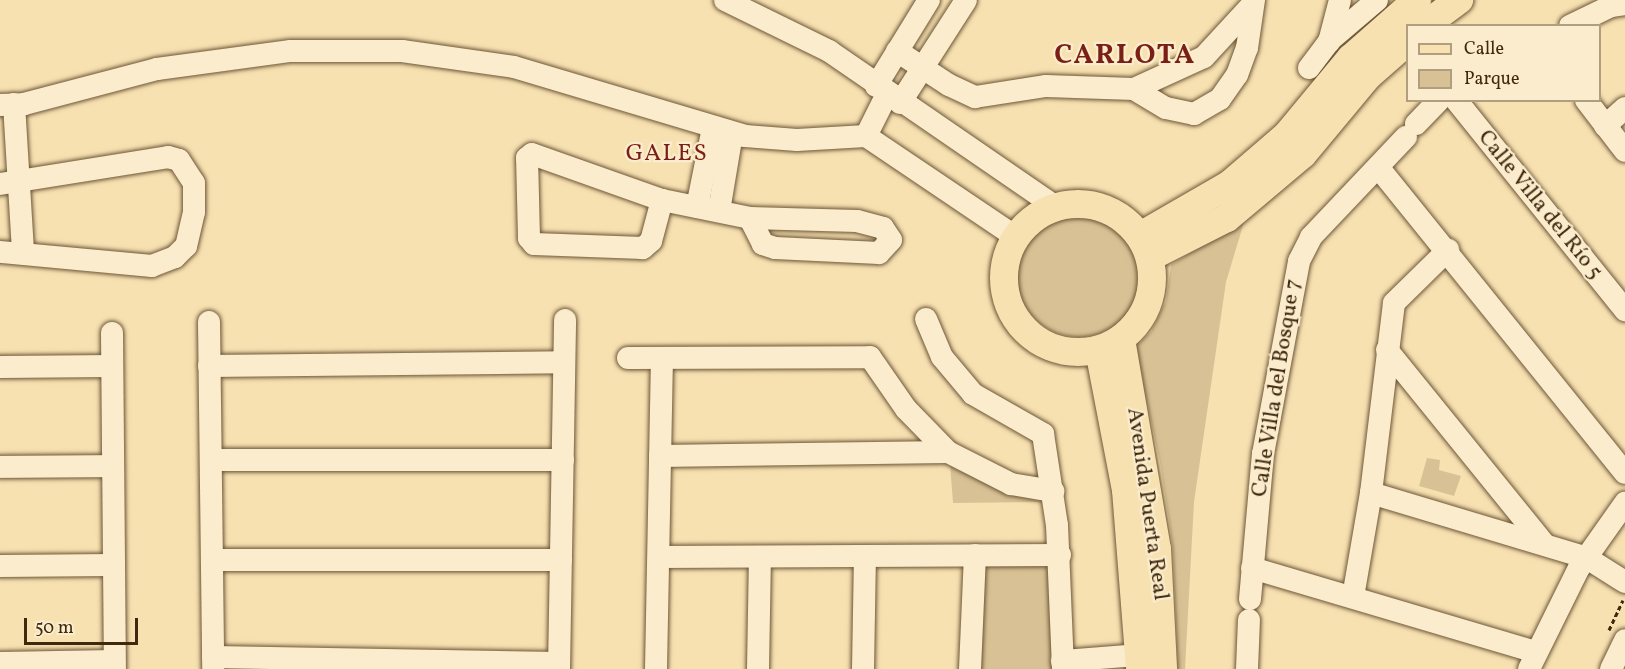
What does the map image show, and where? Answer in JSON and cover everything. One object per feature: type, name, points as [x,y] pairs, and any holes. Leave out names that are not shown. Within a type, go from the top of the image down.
[{"type":"main road","points":[[1145,246],[1230,184],[1287,135],[1340,50],[1417,0]]},
{"type":"main road","points":[[1427,24],[1459,0]]},
{"type":"main road","points":[[1145,246],[1227,218],[1303,154],[1368,76],[1406,42]]},
{"type":"main road","points":[[1079,203],[1103,207],[1124,219],[1145,246],[1153,280],[1149,303],[1138,323],[1110,345],[1074,353],[1049,347],[1027,333],[1017,319],[1004,287],[1006,261],[1016,237],[1033,219],[1056,207],[1079,203]]},
{"type":"main road","name":"Avenida Puerta Real","points":[[1110,345],[1154,527],[1145,664]]},
{"type":"street","points":[[725,0],[829,51],[888,94],[1056,207]]},
{"type":"street","points":[[866,136],[888,94],[897,51],[929,0]]},
{"type":"street","points":[[1340,0],[1340,50]]},
{"type":"street","points":[[1309,68],[1340,50],[1377,0]]},
{"type":"street","points":[[888,94],[921,67],[958,2]]},
{"type":"street","points":[[897,51],[975,97],[1046,86],[1134,89],[1184,114],[1208,109],[1230,88],[1243,62],[1253,2]]},
{"type":"street","points":[[1134,89],[1204,57],[1253,2]]},
{"type":"street","points":[[1574,24],[1611,6],[1625,4]]},
{"type":"street","points":[[9,183],[168,157],[179,160],[194,183],[193,230],[186,246],[165,262],[152,266],[11,251],[5,110],[157,69],[291,51],[402,51],[514,67],[722,130],[796,140],[866,136],[1016,237]]},
{"type":"street","name":"Calle Villa del Bosque 7","points":[[1247,669],[1252,567],[1263,454],[1299,261],[1311,237],[1437,102]]},
{"type":"street","name":"Calle Villa del Río 5","points":[[1458,102],[1625,310]]},
{"type":"street","points":[[1587,102],[1625,150]]},
{"type":"street","points":[[1605,126],[1625,108]]},
{"type":"street","points":[[697,207],[722,130]]},
{"type":"street","points":[[719,211],[722,130]]},
{"type":"street","points":[[662,200],[651,241],[643,248],[534,244],[529,238],[527,158],[532,154],[662,200],[750,218],[856,221],[883,228],[891,240],[879,253],[768,247],[760,241],[750,218]]},
{"type":"street","points":[[1378,167],[1448,250],[1625,473]]},
{"type":"street","points":[[1353,597],[1371,494],[1387,350],[1396,298],[1448,250]]},
{"type":"street","points":[[926,319],[942,357],[973,394],[1003,414],[1040,429],[1053,491],[1060,555],[1063,665],[1145,664]]},
{"type":"street","points":[[209,322],[213,663],[559,666],[565,320]]},
{"type":"street","points":[[7,665],[115,665],[112,565],[112,333]]},
{"type":"street","points":[[1387,350],[1544,544]]},
{"type":"street","points":[[628,358],[870,357],[906,409],[948,452],[1011,484],[1053,491]]},
{"type":"street","points":[[657,669],[662,359]]},
{"type":"street","points":[[210,366],[564,362]]},
{"type":"street","points":[[0,367],[112,366]]},
{"type":"street","points":[[660,456],[948,452]]},
{"type":"street","points":[[211,460],[563,460]]},
{"type":"street","points":[[0,467],[113,466]]},
{"type":"street","points":[[1371,494],[1544,544],[1578,560],[1624,599]]},
{"type":"street","points":[[1252,567],[1353,597],[1532,661],[1578,560],[1625,503]]},
{"type":"street","points":[[970,669],[975,555]]},
{"type":"street","points":[[658,557],[1060,555]]},
{"type":"street","points":[[758,669],[760,556]]},
{"type":"street","points":[[863,669],[865,556]]},
{"type":"street","points":[[212,560],[561,560]]},
{"type":"street","points":[[0,566],[112,565]]},
{"type":"street","points":[[1611,669],[1625,640]]},
{"type":"street","points":[[1093,669],[1145,664]]},
{"type":"green space","points":[[1079,213],[1103,218],[1122,232],[1136,251],[1141,275],[1136,299],[1122,318],[1103,332],[1079,337],[1055,332],[1036,318],[1022,299],[1017,275],[1022,251],[1036,232],[1055,218]]},
{"type":"green space","points":[[1245,219],[1226,282],[1194,502],[1185,669],[1178,669],[1173,547],[1160,462],[1135,347],[1151,332],[1166,301],[1171,265]]},
{"type":"green space","points":[[1427,458],[1440,460],[1439,470],[1461,476],[1454,496],[1419,486]]},
{"type":"green space","points":[[950,464],[998,490],[1043,502],[953,503]]},
{"type":"green space","points":[[987,562],[1047,563],[1051,567],[1052,669],[979,669],[983,568]]},
{"type":"district","name":"CARLOTA","points":[[1125,56]]},
{"type":"district","name":"GALES","points":[[667,155]]}]
